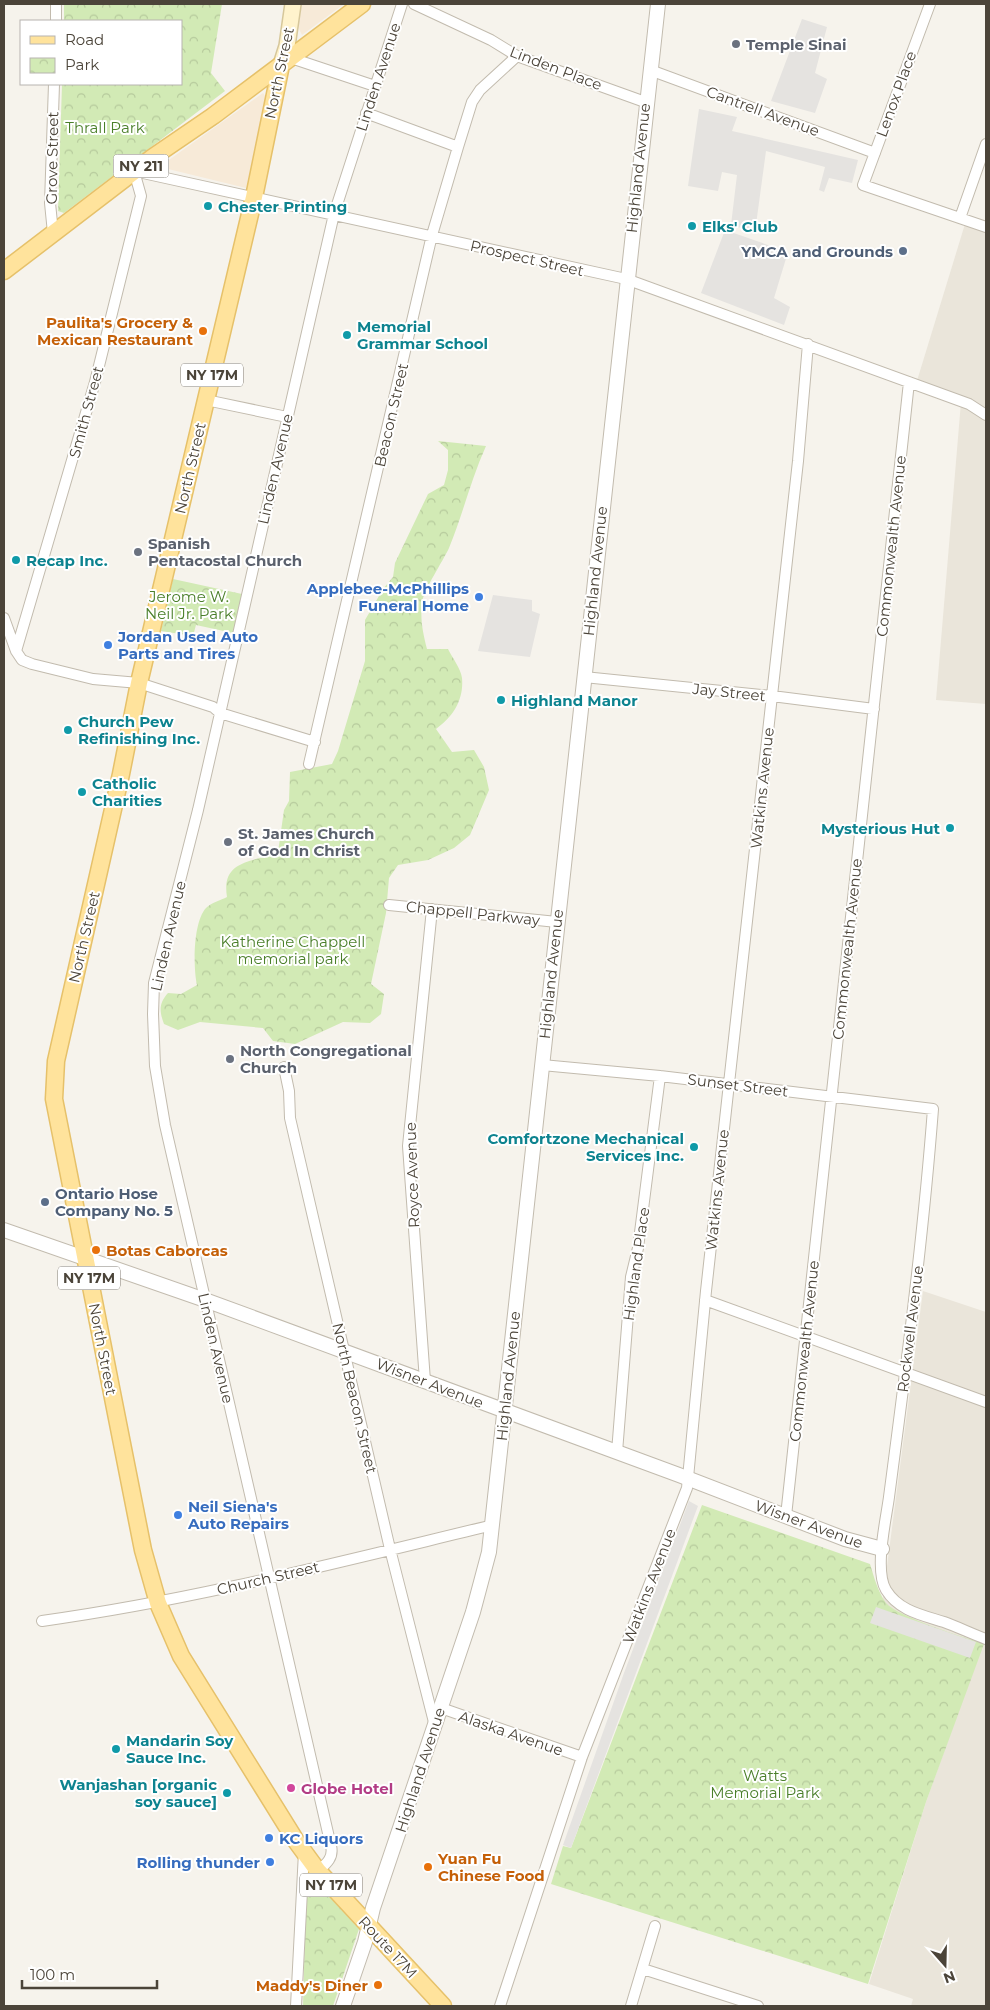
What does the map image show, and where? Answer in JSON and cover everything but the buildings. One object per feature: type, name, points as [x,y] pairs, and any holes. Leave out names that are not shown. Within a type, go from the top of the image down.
[{"type":"main road","name":"North Street","points":[[293,4],[286,61],[139,683],[121,774],[56,1060],[54,1099],[143,1550],[158,1603],[181,1656],[300,1846]]},
{"type":"main road","points":[[286,61],[362,4]]},
{"type":"main road","name":"NY 211","points":[[4,271],[134,171],[286,61]]},
{"type":"main road","name":"Route 17M","points":[[300,1846],[318,1871],[368,1927],[443,2006]]},
{"type":"street","points":[[56,4],[56,20]]},
{"type":"street","name":"Linden Avenue","points":[[318,1871],[329,1862],[332,1853],[165,1125],[156,1066],[153,1014],[154,983],[220,713],[334,214],[402,4]]},
{"type":"street","name":"Linden Place","points":[[414,4],[491,40],[517,56],[645,102]]},
{"type":"street","name":"Highland Avenue","points":[[343,2006],[366,1942],[368,1927],[483,1578],[493,1525],[645,102],[658,4]]},
{"type":"street","name":"Lenox Place","points":[[930,4],[862,185],[960,218]]},
{"type":"street","name":"Beacon Street","points":[[309,764],[432,235],[472,102],[480,90],[517,56]]},
{"type":"street","points":[[286,61],[375,86]]},
{"type":"street","name":"Cantrell Avenue","points":[[650,70],[875,152]]},
{"type":"street","name":"Grove Street","points":[[53,233],[50,203],[54,85]]},
{"type":"street","points":[[366,114],[458,147]]},
{"type":"street","points":[[986,144],[960,218],[986,228]]},
{"type":"street","name":"Prospect Street","points":[[134,171],[626,279],[969,404],[986,415]]},
{"type":"street","name":"Smith Street","points":[[16,651],[95,382],[141,196],[134,171]]},
{"type":"street","name":"Watkins Avenue","points":[[500,2006],[582,1757],[687,1488],[686,1478],[705,1300],[797,471],[808,344]]},
{"type":"street","name":"Commonwealth Avenue","points":[[786,1516],[909,382]]},
{"type":"street","points":[[206,400],[287,417]]},
{"type":"street","points":[[4,618],[16,651],[22,660],[32,664],[93,679],[139,683],[213,707],[220,713],[315,742]]},
{"type":"street","name":"Jay Street","points":[[584,677],[772,696],[874,709]]},
{"type":"street","name":"Chappell Parkway","points":[[389,905],[557,922]]},
{"type":"street","name":"Royce Avenue","points":[[425,1381],[408,1146],[432,909]]},
{"type":"street","name":"Sunset Street","points":[[542,1065],[660,1076],[933,1109]]},
{"type":"street","name":"North Beacon Street","points":[[284,1067],[289,1091],[290,1118],[390,1549],[435,1727]]},
{"type":"street","name":"Highland Place","points":[[617,1452],[631,1277],[638,1248],[660,1076]]},
{"type":"street","name":"Rockwell Avenue","points":[[933,1109],[928,1179],[906,1372],[882,1549],[882,1580],[885,1589],[897,1604],[986,1639]]},
{"type":"street","name":"Wisner Avenue","points":[[4,1230],[85,1260],[205,1300],[617,1452],[845,1539],[882,1549]]},
{"type":"street","points":[[705,1300],[986,1402]]},
{"type":"street","name":"Church Street","points":[[42,1621],[158,1603],[493,1525]]},
{"type":"street","name":"Alaska Avenue","points":[[441,1708],[582,1757]]},
{"type":"street","points":[[296,2006],[300,1846]]},
{"type":"street","points":[[631,2006],[655,1926]]},
{"type":"street","points":[[643,1970],[737,2003],[758,2006]]},
{"type":"shaded area","points":[[302,4],[344,4],[302,35],[298,27]]},
{"type":"shaded area","points":[[802,19],[827,27],[815,73],[827,79],[815,113],[771,101]]},
{"type":"shaded area","points":[[263,93],[266,97],[246,188],[164,168],[166,162]]},
{"type":"shaded area","points":[[699,109],[737,117],[732,131],[858,160],[852,183],[829,178],[824,192],[819,190],[825,167],[766,151],[755,232],[731,225],[737,175],[722,172],[718,191],[688,186]]},
{"type":"shaded area","points":[[965,224],[986,232],[986,704],[936,700],[961,402],[916,384]]},
{"type":"shaded area","points":[[725,230],[788,252],[774,298],[790,307],[784,325],[701,293]]},
{"type":"shaded area","points":[[493,595],[532,600],[532,611],[540,614],[530,657],[478,651]]},
{"type":"shaded area","points":[[923,1291],[986,1312],[986,2006],[911,2006],[913,1999],[869,1984],[926,1802],[982,1646],[881,1612]]},
{"type":"shaded area","points":[[689,1501],[698,1506],[571,1848],[563,1845],[624,1673]]},
{"type":"shaded area","points":[[876,1607],[976,1642],[970,1658],[870,1623]]},
{"type":"green space","name":"Thrall Park","points":[[64,4],[222,4],[211,73],[225,91],[64,213],[58,211],[62,85],[182,85],[182,20],[64,20]]},
{"type":"green space","name":"Katherine Chappell memorial park","points":[[438,441],[486,446],[449,548],[426,591],[421,609],[422,626],[427,649],[448,649],[462,678],[461,694],[456,707],[448,719],[436,729],[452,752],[474,750],[484,767],[489,790],[470,835],[454,848],[428,860],[398,865],[389,878],[386,913],[371,984],[384,994],[381,1014],[370,1023],[343,1022],[295,1044],[273,1041],[263,1028],[200,1022],[178,1030],[164,1024],[161,1007],[168,993],[181,994],[197,985],[195,967],[196,934],[206,908],[227,897],[226,885],[233,869],[248,861],[278,852],[284,810],[289,801],[290,772],[332,764],[338,751],[365,661],[365,620],[383,589],[393,577],[395,563],[428,494],[444,485],[448,470],[448,450]]},
{"type":"green space","name":"Jerome W. Neil Jr. Park","points":[[173,579],[242,594],[233,633],[196,625],[193,636],[161,631]]},
{"type":"green space","name":"Watts Memorial Park","points":[[702,1505],[870,1564],[881,1594],[886,1603],[893,1608],[932,1626],[984,1644],[926,1802],[868,1984],[551,1884],[563,1846],[571,1848]]},
{"type":"green space","points":[[311,1880],[317,1883],[359,1929],[333,2006],[303,2006],[306,1890],[308,1882]]},
{"type":"place","name":"Temple Sinai","points":[[736,44]]},
{"type":"place","name":"Chester Printing","points":[[208,206]]},
{"type":"place","name":"Elks' Club","points":[[692,226]]},
{"type":"place","name":"YMCA and Grounds","points":[[903,251]]},
{"type":"place","name":"Paulita's Grocery & Mexican Restaurant","points":[[203,331]]},
{"type":"place","name":"Memorial Grammar School","points":[[347,335]]},
{"type":"place","name":"Spanish Pentacostal Church","points":[[138,552]]},
{"type":"place","name":"Recap Inc.","points":[[16,560]]},
{"type":"place","name":"Applebee-McPhillips Funeral Home","points":[[479,597]]},
{"type":"place","name":"Jordan Used Auto Parts and Tires","points":[[108,645]]},
{"type":"place","name":"Highland Manor","points":[[501,700]]},
{"type":"place","name":"Church Pew Refinishing Inc.","points":[[68,730]]},
{"type":"place","name":"Catholic Charities","points":[[82,792]]},
{"type":"place","name":"Mysterious Hut","points":[[950,828]]},
{"type":"place","name":"St. James Church of God In Christ","points":[[228,842]]},
{"type":"place","name":"North Congregational Church","points":[[230,1059]]},
{"type":"place","name":"Comfortzone Mechanical Services Inc.","points":[[694,1147]]},
{"type":"place","name":"Ontario Hose Company No. 5","points":[[45,1202]]},
{"type":"place","name":"Botas Caborcas","points":[[96,1250]]},
{"type":"place","name":"Neil Siena's Auto Repairs","points":[[178,1515]]},
{"type":"place","name":"Mandarin Soy Sauce Inc.","points":[[116,1749]]},
{"type":"place","name":"Globe Hotel","points":[[291,1788]]},
{"type":"place","name":"Wanjashan [organic soy sauce]","points":[[227,1793]]},
{"type":"place","name":"KC Liquors","points":[[269,1838]]},
{"type":"place","name":"Rolling thunder","points":[[270,1862]]},
{"type":"place","name":"Yuan Fu Chinese Food","points":[[428,1867]]},
{"type":"place","name":"Maddy's Diner","points":[[378,1985]]}]
